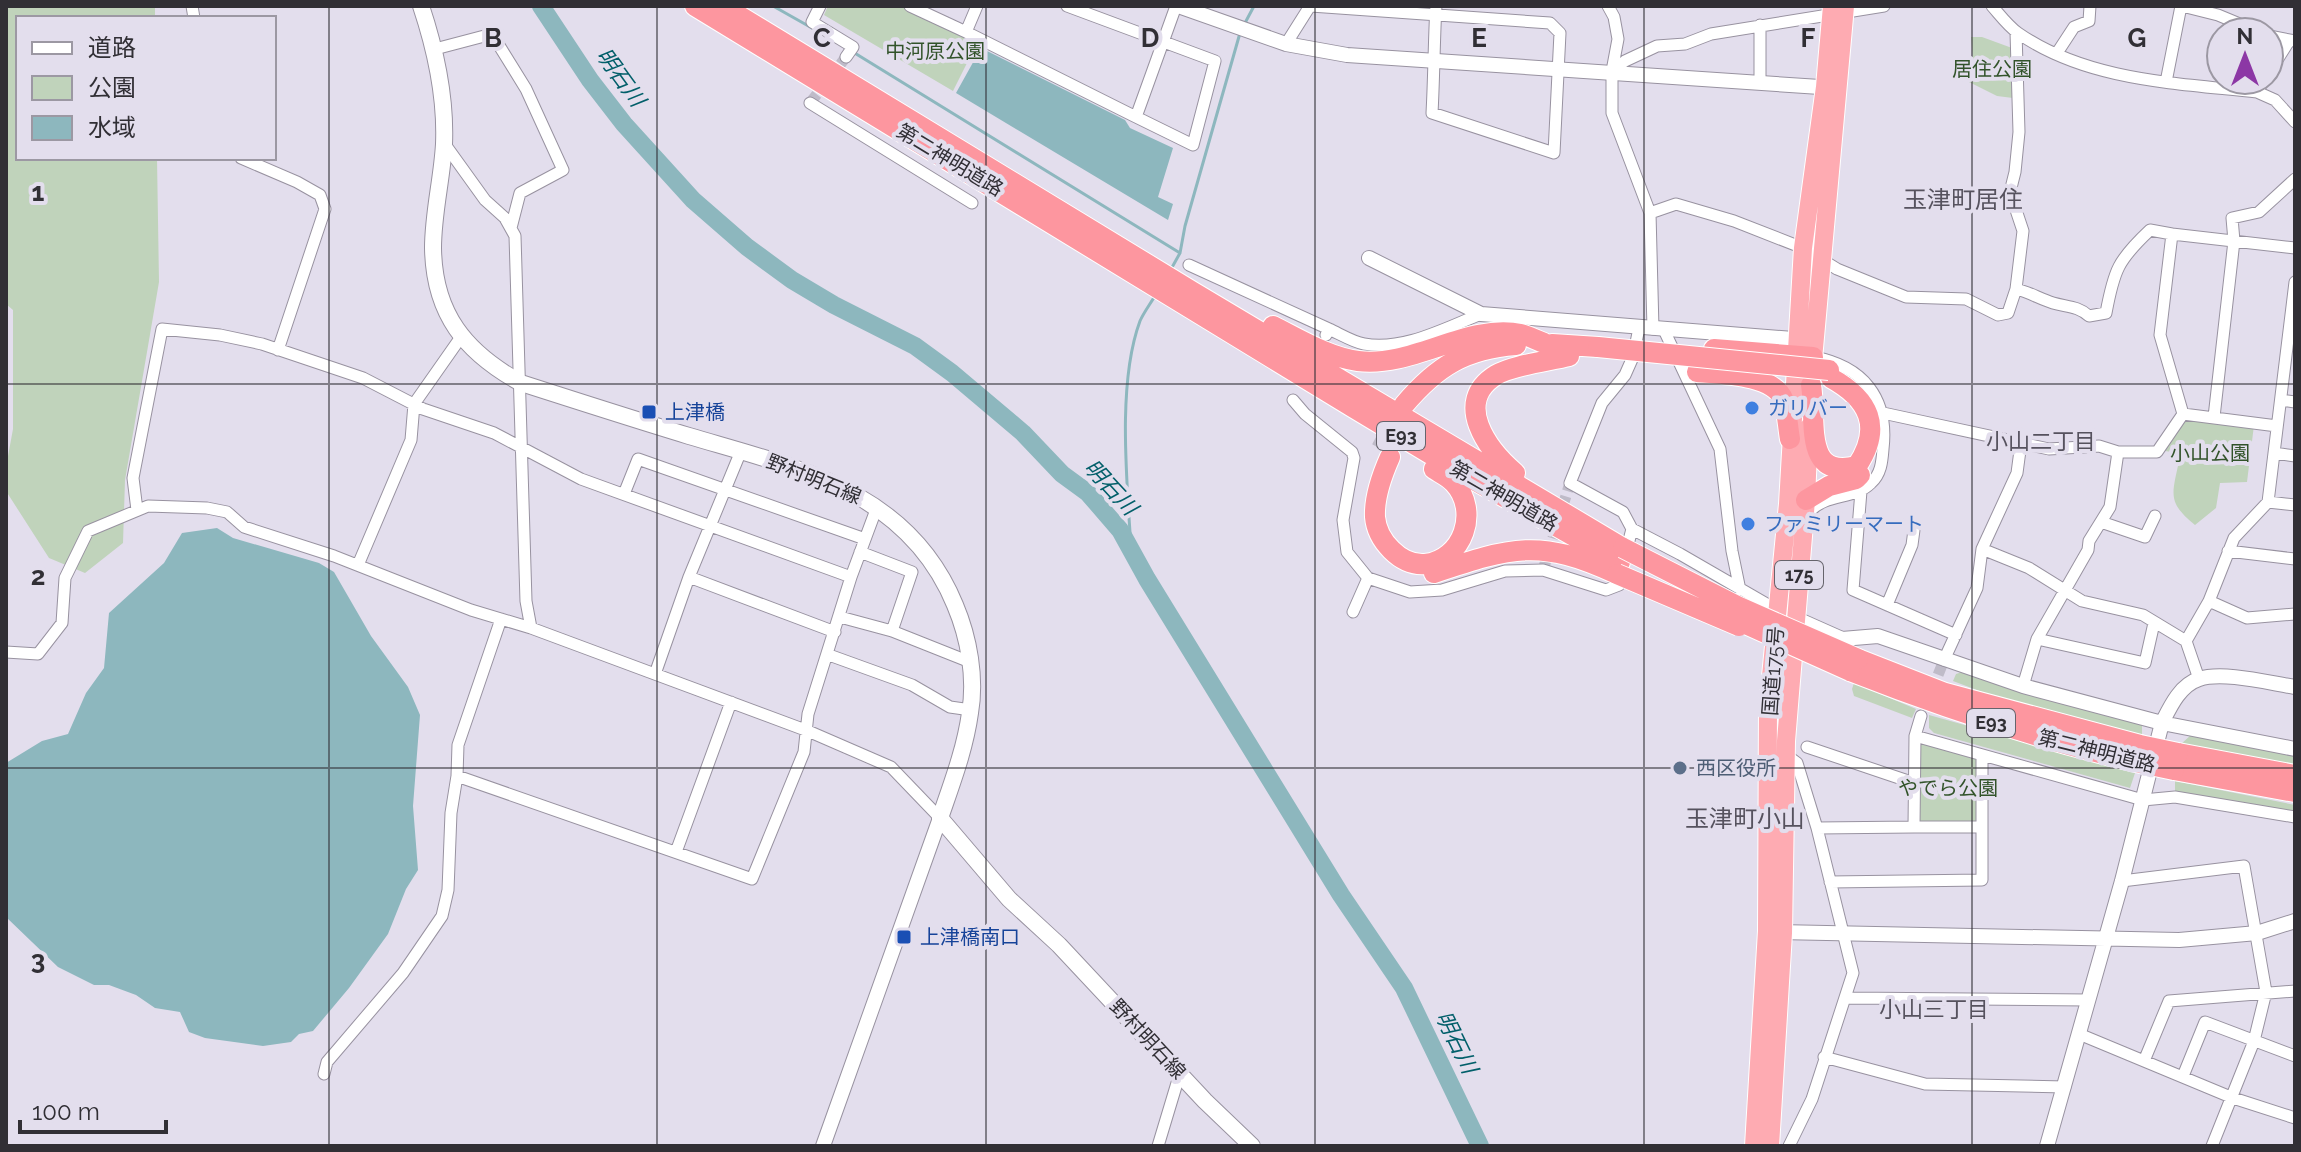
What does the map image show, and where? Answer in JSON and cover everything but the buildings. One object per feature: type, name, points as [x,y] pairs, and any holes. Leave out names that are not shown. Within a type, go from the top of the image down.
[{"type":"highway","name":"第二神明道路","points":[[695,6],[1533,494],[1623,553],[1698,611],[1783,643],[2138,753],[2295,792]]},
{"type":"highway","name":"第二神明道路","points":[[723,6],[1114,251],[1136,257],[1354,408],[1467,476],[1854,665]]},
{"type":"highway","name":"国道175号","points":[[1754,1146],[1775,932],[1768,707],[1788,504],[1790,439],[1820,259],[1838,10]]},
{"type":"highway","name":"国道175号","points":[[1771,1138],[1775,932],[1811,385],[1805,348],[1803,248],[1832,87]]},
{"type":"highway","points":[[1192,294],[1318,348],[1358,361],[1387,362],[1479,335],[1520,334],[1544,343],[1602,353],[1846,375],[1869,396],[1878,418],[1878,442],[1873,462],[1856,479],[1829,486],[1805,508]]},
{"type":"highway","points":[[1544,343],[1479,350],[1446,364],[1424,382],[1409,408],[1462,368],[1485,359],[1542,353],[1569,356]]},
{"type":"highway","points":[[1669,358],[1710,349],[1805,348]]},
{"type":"highway","points":[[1533,494],[1523,480],[1498,459],[1479,432],[1475,406],[1482,386],[1498,373],[1569,356],[1602,353]]},
{"type":"highway","points":[[1669,358],[1697,372],[1751,377],[1771,385],[1783,399],[1790,439]]},
{"type":"highway","points":[[1811,385],[1813,436],[1817,451],[1828,466],[1840,470],[1857,466],[1868,450],[1872,427],[1865,405],[1851,389],[1830,374]]},
{"type":"highway","points":[[1354,408],[1375,431],[1454,483],[1462,496],[1467,523],[1462,539],[1448,556],[1424,564],[1397,556],[1384,540],[1375,518],[1385,453],[1365,502],[1365,524],[1379,552],[1403,570],[1434,573],[1508,551],[1533,548],[1586,560],[1623,553]]},
{"type":"highway","name":"第二神明道路","points":[[2176,762],[2295,775]]},
{"type":"main road","name":"野村明石線","points":[[421,6],[440,75],[444,143],[433,246],[436,281],[461,337],[490,366],[521,383],[807,472],[877,507],[902,526],[938,571],[960,618],[970,662],[971,710],[962,752],[940,818],[1009,899],[1059,945],[1205,1101],[1252,1146]]},
{"type":"street","points":[[910,6],[1193,145],[1215,61],[1067,6]]},
{"type":"street","points":[[966,32],[977,6]]},
{"type":"street","points":[[1136,117],[1177,6],[1286,44],[1347,55],[1832,87]]},
{"type":"street","points":[[1286,44],[1311,6],[1436,11],[1550,23],[1560,33],[1554,153],[1432,113],[1436,11]]},
{"type":"street","points":[[1608,6],[1614,17],[1618,39],[1612,71],[1612,113],[1650,213],[1652,329],[1720,449],[1740,590]]},
{"type":"street","points":[[1612,71],[1625,61],[1657,46],[1685,44],[1711,34],[1838,10],[1884,6]]},
{"type":"street","points":[[1992,6],[2016,32],[2104,73],[2205,86]]},
{"type":"street","points":[[2057,53],[2074,27],[2089,21],[2090,6]]},
{"type":"street","points":[[2166,82],[2182,6],[2220,16]]},
{"type":"street","points":[[818,7],[812,22],[853,47],[846,57]]},
{"type":"street","points":[[1760,25],[1760,82]]},
{"type":"street","points":[[1650,213],[1676,204],[1734,221],[1803,248],[1837,269],[1906,297],[1966,299],[1998,315],[2008,313],[2016,289],[2023,231],[2010,192],[2019,132],[2016,32]]},
{"type":"street","points":[[435,49],[492,34],[526,89],[563,170],[520,193],[511,228]]},
{"type":"street","points":[[2266,96],[2275,100],[2295,122]]},
{"type":"street","points":[[810,103],[972,203]]},
{"type":"street","points":[[444,143],[485,200],[505,218],[515,236],[526,601],[531,628]]},
{"type":"street","points":[[246,160],[320,195],[325,209],[278,350]]},
{"type":"street","points":[[2214,417],[2234,241],[2232,218],[2259,212],[2295,179]]},
{"type":"street","points":[[2016,289],[2031,292],[2050,302],[2080,308],[2089,316],[2106,313],[2113,275],[2126,252],[2150,230],[2295,248]]},
{"type":"street","points":[[2172,234],[2160,335],[2183,414]]},
{"type":"street","points":[[1369,258],[1481,314],[1652,329],[1805,348],[1855,373],[1879,399],[1883,413],[1881,468],[1874,481],[1861,491],[1805,508]]},
{"type":"street","points":[[1189,265],[1327,332],[1363,344],[1414,340],[1481,314]]},
{"type":"street","points":[[2186,641],[2209,601],[2234,538],[2268,502],[2277,426],[2291,352],[2295,282]]},
{"type":"street","points":[[137,510],[133,478],[162,329],[220,335],[363,378],[414,404],[494,433],[581,479],[851,577]]},
{"type":"street","points":[[1293,400],[1305,414],[1352,452],[1354,458],[1343,520],[1347,552],[1368,578],[1410,592],[1442,590],[1505,571],[1543,570],[1606,590],[1619,585],[1623,512],[1570,483],[1602,403],[1625,375],[1652,329]]},
{"type":"street","points":[[358,565],[411,440],[414,404],[461,337]]},
{"type":"street","points":[[2281,400],[2295,402]]},
{"type":"street","points":[[1883,413],[2049,449],[2099,446],[2118,452],[2157,452],[2183,414]]},
{"type":"street","points":[[2183,414],[2277,426]]},
{"type":"street","points":[[1944,660],[1977,588],[1982,549],[2017,473],[2021,443]]},
{"type":"street","points":[[655,674],[689,577],[741,451]]},
{"type":"street","points":[[2023,686],[2037,639],[2110,507],[2118,452]]},
{"type":"street","points":[[2274,453],[2295,456]]},
{"type":"street","points":[[624,494],[638,459],[865,539]]},
{"type":"street","points":[[1861,491],[1853,590],[1956,635]]},
{"type":"street","points":[[2268,502],[2295,505]]},
{"type":"street","points":[[6,652],[38,654],[62,623],[65,578],[88,531],[137,510],[164,505],[227,512],[244,527],[358,565],[471,610],[531,628],[731,702],[891,767],[940,818],[823,1146]]},
{"type":"street","points":[[457,776],[752,879],[804,752],[808,714],[851,577],[877,507]]},
{"type":"street","points":[[2101,522],[2145,537],[2155,516]]},
{"type":"street","points":[[1887,605],[1912,545],[1914,530]]},
{"type":"street","points":[[1982,549],[2029,568],[2082,601],[2143,615],[2186,641],[2199,679]]},
{"type":"street","points":[[2228,551],[2295,559]]},
{"type":"street","points":[[860,552],[912,572],[892,631]]},
{"type":"street","points":[[1623,553],[1680,554],[1777,610],[1842,639],[1878,636],[2023,686],[2162,723],[2295,749]]},
{"type":"street","points":[[689,577],[835,632]]},
{"type":"street","points":[[1353,612],[1368,578]]},
{"type":"street","points":[[2209,601],[2247,618],[2295,614]]},
{"type":"street","points":[[840,617],[892,631],[970,662]]},
{"type":"street","points":[[324,1074],[327,1062],[403,973],[442,916],[448,890],[458,745],[501,619]]},
{"type":"street","points":[[2037,639],[2145,663],[2154,623]]},
{"type":"street","points":[[829,655],[912,685],[950,707],[971,710]]},
{"type":"street","points":[[2047,1146],[2122,881],[2162,723],[2173,702],[2199,679],[2221,676],[2295,687]]},
{"type":"street","points":[[676,852],[731,702]]},
{"type":"street","points":[[1914,827],[1915,736],[1921,716]]},
{"type":"street","points":[[1915,736],[2143,800],[2175,797],[2295,817]]},
{"type":"street","points":[[1807,747],[1914,783]]},
{"type":"street","points":[[1785,754],[1797,763],[1817,828],[1853,973],[1812,1099],[1789,1146]]},
{"type":"street","points":[[1830,882],[1982,880],[1982,755]]},
{"type":"street","points":[[1817,828],[1981,827]]},
{"type":"street","points":[[2122,881],[2244,866],[2266,992],[2254,1041],[2217,1145]]},
{"type":"street","points":[[1775,932],[2179,940],[2257,933],[2295,921]]},
{"type":"street","points":[[2144,1061],[2169,1001],[2295,991]]},
{"type":"street","points":[[1846,998],[2088,1000]]},
{"type":"street","points":[[2183,1076],[2205,1022],[2295,1056]]},
{"type":"street","points":[[2079,1034],[2233,1098],[2295,1118]]},
{"type":"street","points":[[1824,1057],[1925,1084],[2065,1087]]},
{"type":"street","points":[[1158,1146],[1180,1073]]},
{"type":"street","points":[[1771,1138],[1795,1134]]},
{"type":"green space","points":[[6,6],[155,6],[155,16],[16,16],[16,160],[157,160],[159,282],[125,480],[123,543],[85,573],[49,558],[6,491],[6,467],[13,429],[13,310],[6,304]]},
{"type":"green space","name":"中河原公園","points":[[828,6],[902,6],[972,40],[975,47],[953,91],[824,15]]},
{"type":"green space","name":"居住公園","points":[[1971,37],[1982,37],[2012,48],[2013,98],[1997,96],[1965,80],[1973,60]]},
{"type":"green space","name":"小山公園","points":[[2182,421],[2254,425],[2247,482],[2220,483],[2216,508],[2195,525],[2176,504],[2174,490],[2179,461],[2163,446]]},
{"type":"green space","points":[[1962,672],[2142,725],[2142,736],[1998,698],[1953,681],[1956,674]]},
{"type":"green space","points":[[1854,683],[1916,709],[1912,718],[1854,696]]},
{"type":"green space","points":[[1929,715],[2135,773],[2130,788],[1934,733],[1929,728]]},
{"type":"green space","points":[[2191,735],[2295,752],[2295,765],[2181,744]]},
{"type":"green space","name":"やでら公園","points":[[1922,742],[1978,758],[1977,819],[1971,825],[1923,824],[1918,819],[1919,745]]},
{"type":"green space","points":[[2175,781],[2295,805],[2295,812],[2175,791]]},
{"type":"water","points":[[981,48],[1125,120],[1130,128],[1173,148],[1158,197],[1173,204],[1168,220],[956,93]]},
{"type":"water","points":[[217,528],[233,538],[319,563],[334,572],[371,636],[408,687],[420,715],[413,806],[418,870],[406,889],[388,934],[313,1031],[299,1034],[291,1042],[263,1046],[205,1038],[189,1032],[180,1012],[155,1008],[136,995],[109,985],[94,985],[58,967],[6,917],[6,763],[42,741],[68,734],[86,693],[104,668],[109,613],[164,563],[182,533]]},
{"type":"waterway","name":"明石川","points":[[541,6],[590,80],[624,124],[693,200],[747,247],[792,280],[915,346],[952,373],[1023,433],[1062,474],[1088,493],[1120,530],[1341,895],[1404,988],[1480,1146]]},
{"type":"waterway","points":[[773,6],[812,28]]},
{"type":"waterway","points":[[1245,23],[1254,6]]},
{"type":"waterway","points":[[1170,271],[1180,253],[1240,33]]},
{"type":"waterway","points":[[853,52],[1180,253]]},
{"type":"waterway","points":[[1131,548],[1125,433],[1128,373],[1140,321],[1156,294]]},
{"type":"tunnel","points":[[810,103],[846,57]]},
{"type":"tunnel","points":[[1381,449],[1398,417]]},
{"type":"tunnel","points":[[1543,570],[1570,483]]},
{"type":"tunnel","points":[[1932,690],[1944,660]]},
{"type":"place","name":"ガリバー","points":[[1752,408]]},
{"type":"place","name":"上津橋","points":[[649,412]]},
{"type":"place","name":"ファミリーマート","points":[[1748,524]]},
{"type":"place","name":"西区役所","points":[[1680,768]]},
{"type":"place","name":"上津橋南口","points":[[904,937]]},
{"type":"district","name":"玉津町居住","points":[[1963,200]]},
{"type":"district","name":"小山二丁目","points":[[2041,441]]},
{"type":"district","name":"玉津町小山","points":[[1745,819]]},
{"type":"district","name":"小山三丁目","points":[[1934,1009]]}]
